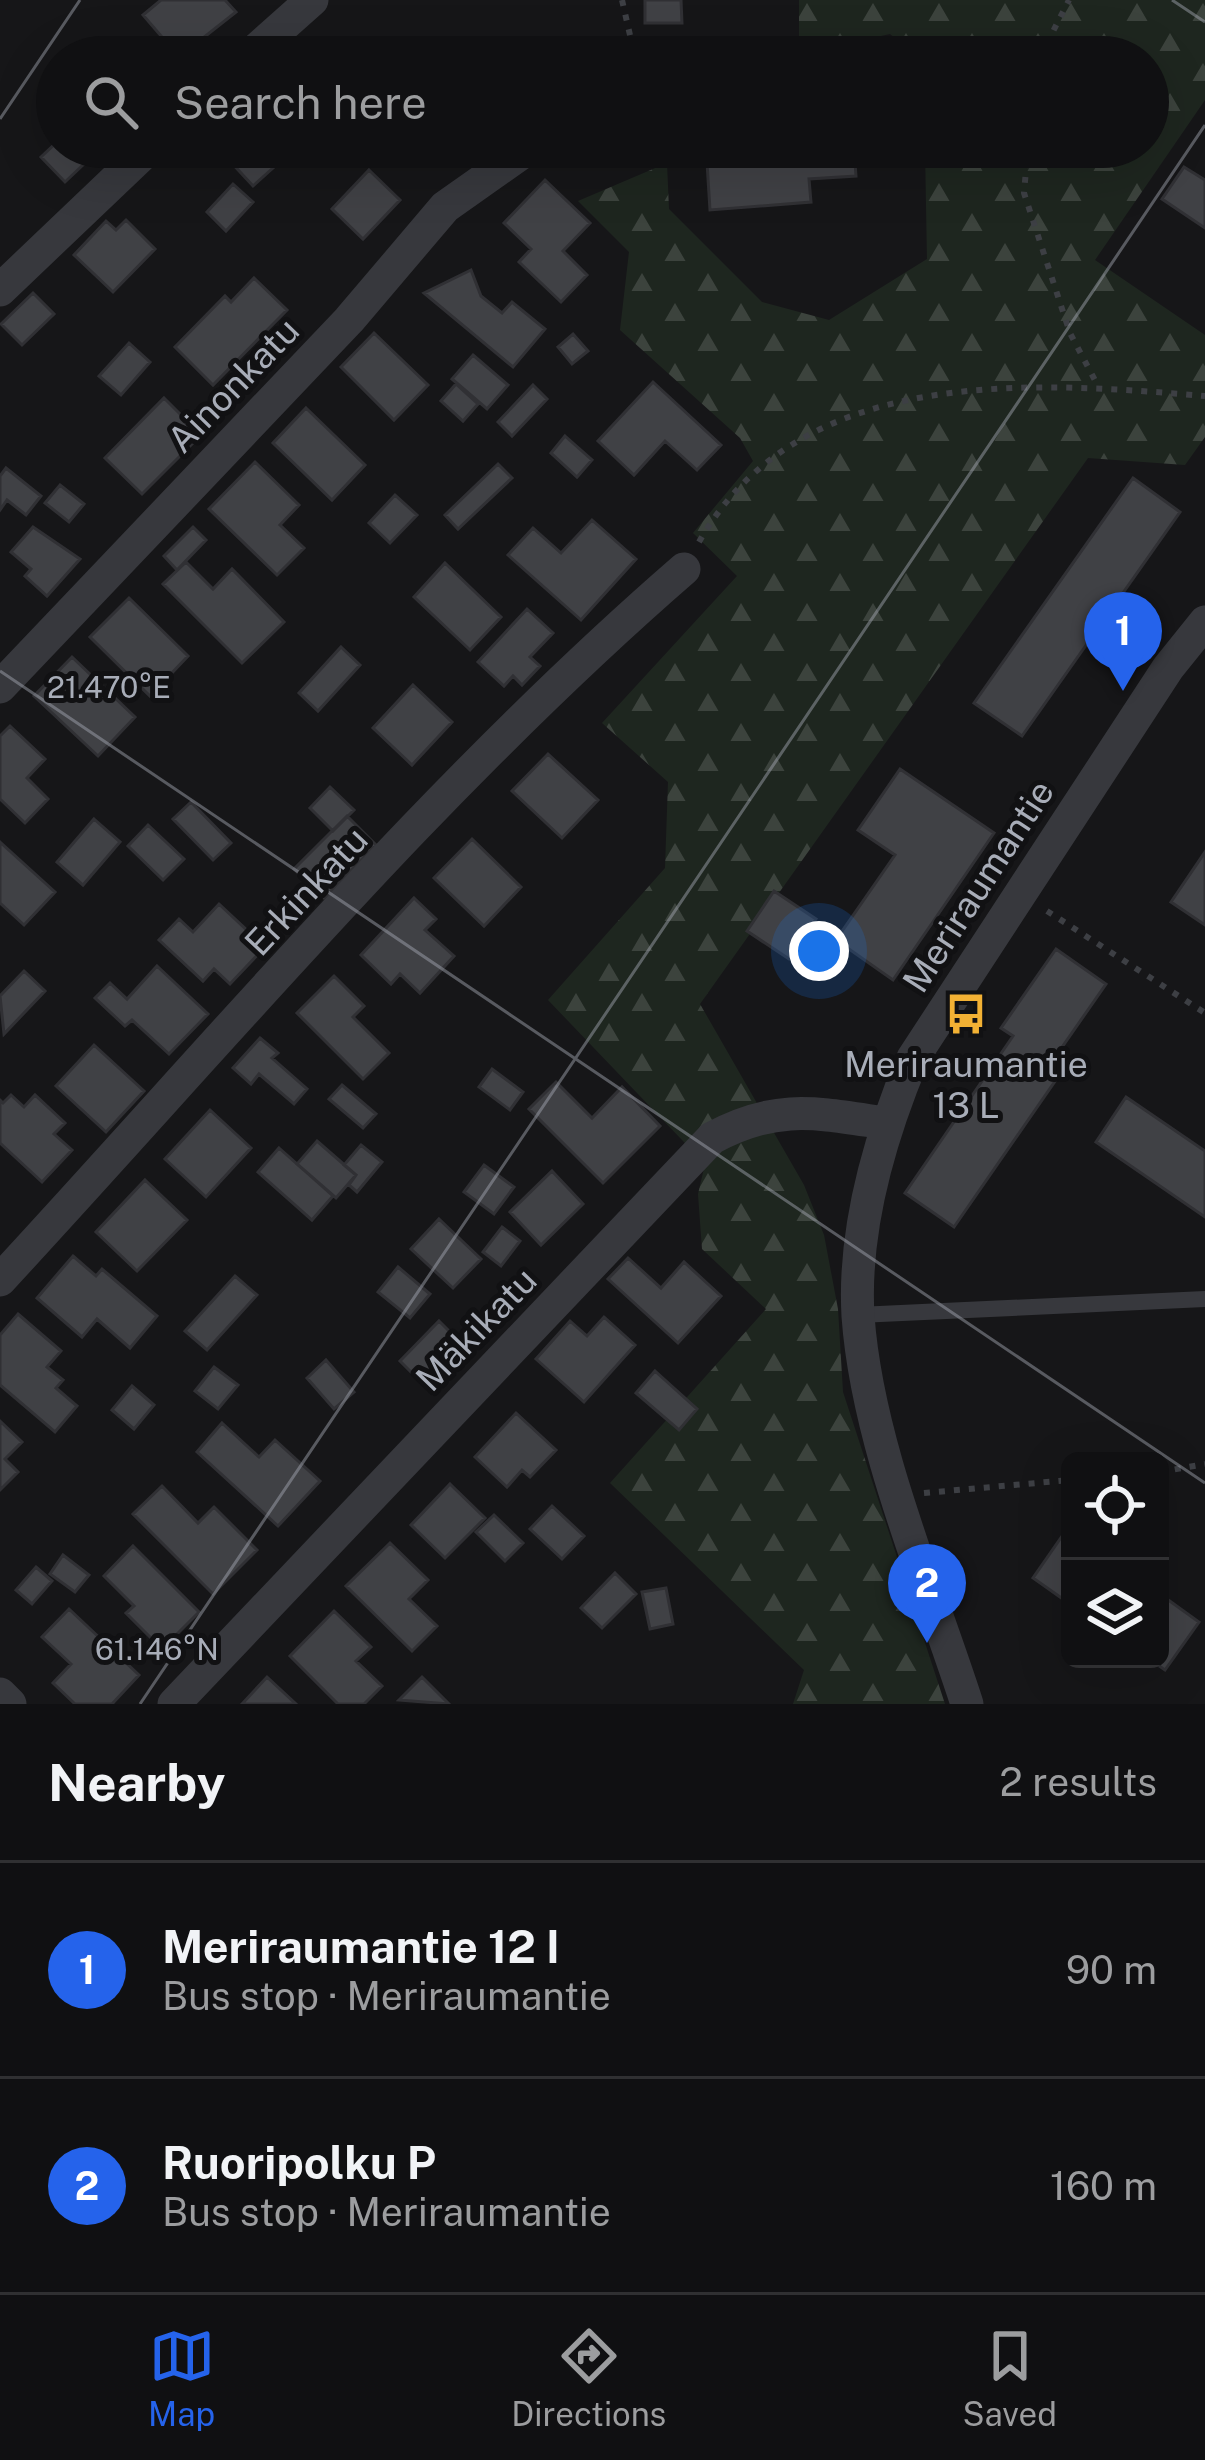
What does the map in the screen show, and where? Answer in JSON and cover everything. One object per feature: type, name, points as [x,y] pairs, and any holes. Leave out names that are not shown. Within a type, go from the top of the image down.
[{"type":"street","points":[[272,36],[312,0]]},
{"type":"street","points":[[0,290],[128,168]]},
{"type":"street","name":"Ainonkatu","points":[[0,687],[349,320],[445,207],[500,168]]},
{"type":"street","name":"Erkinkatu","points":[[0,1280],[438,805],[577,662],[684,568]]},
{"type":"street","name":"Meriraumantie","points":[[967,1704],[869,1388],[858,1315],[868,1202],[885,1123],[913,1058],[1168,668],[1205,622]]},
{"type":"street","name":"Mäkikatu","points":[[174,1704],[712,1138],[741,1122],[796,1110],[885,1123]]},
{"type":"street","points":[[0,1694],[10,1704]]},
{"type":"lane","points":[[858,1315],[1205,1299]]},
{"type":"path","points":[[622,0],[630,36]]},
{"type":"path","points":[[1051,36],[1069,0]]},
{"type":"path","points":[[1026,168],[1024,193],[1070,333],[1098,386]]},
{"type":"path","points":[[684,568],[732,492],[769,457],[814,430],[898,402],[977,388],[1098,386],[1205,396]]},
{"type":"path","points":[[1039,905],[1205,1010]]},
{"type":"path","points":[[1169,1470],[1205,1464]]},
{"type":"path","points":[[899,1495],[1061,1481]]},
{"type":"green space","points":[[799,0],[1205,0],[1205,100],[1169,152],[1169,36],[799,36]]},
{"type":"green space","points":[[655,168],[667,168],[669,209],[762,302],[829,320],[927,259],[925,168],[1158,168],[1095,260],[1205,335],[1205,437],[1185,465],[1088,458],[700,1004],[804,1185],[824,1235],[838,1309],[843,1392],[945,1704],[793,1704],[804,1670],[610,1483],[766,1309],[702,1249],[698,1194],[705,1164],[548,1000],[665,868],[668,782],[602,723],[737,576],[693,533],[753,461],[740,438],[620,330],[629,252],[578,201]]},
{"type":"building","points":[[161,0],[225,0],[236,12],[206,36],[161,36],[143,15]]},
{"type":"building","points":[[645,0],[681,0],[682,23],[645,23]]},
{"type":"building","points":[[1184,167],[1205,180],[1205,228],[1162,199]]},
{"type":"building","points":[[52,168],[80,168],[65,182]]},
{"type":"building","points":[[236,168],[273,168],[253,186]]},
{"type":"building","points":[[707,168],[855,168],[856,176],[809,179],[811,202],[710,210]]},
{"type":"building","points":[[369,170],[400,200],[363,239],[332,209]]},
{"type":"building","points":[[545,180],[590,223],[563,251],[587,275],[561,302],[519,262],[531,249],[504,223]]},
{"type":"building","points":[[233,184],[253,202],[226,231],[207,212]]},
{"type":"building","points":[[126,220],[155,249],[113,292],[74,255],[106,221],[116,230]]},
{"type":"building","points":[[471,270],[481,296],[502,313],[512,302],[545,329],[513,367],[424,293]]},
{"type":"building","points":[[254,278],[287,310],[213,385],[175,347],[225,296],[231,302]]},
{"type":"building","points":[[33,293],[54,314],[22,345],[1,324]]},
{"type":"building","points":[[374,333],[428,385],[394,420],[341,367]]},
{"type":"building","points":[[573,334],[588,351],[572,364],[558,347]]},
{"type":"building","points":[[129,343],[150,362],[121,395],[99,376]]},
{"type":"building","points":[[473,355],[508,385],[487,409],[452,379]]},
{"type":"building","points":[[653,382],[721,445],[697,470],[665,441],[634,475],[598,441]]},
{"type":"building","points":[[456,384],[478,404],[463,421],[441,401]]},
{"type":"building","points":[[533,385],[547,399],[512,436],[498,422]]},
{"type":"building","points":[[164,398],[201,435],[142,494],[105,458]]},
{"type":"building","points":[[306,408],[365,465],[332,500],[273,443]]},
{"type":"building","points":[[565,436],[592,460],[577,477],[551,453]]},
{"type":"building","points":[[255,462],[299,505],[280,525],[304,548],[277,575],[209,509]]},
{"type":"building","points":[[498,464],[512,478],[458,529],[445,515]]},
{"type":"building","points":[[6,468],[41,496],[26,515],[7,500],[0,510],[0,476]]},
{"type":"building","points":[[1133,478],[1180,512],[1022,736],[974,703]]},
{"type":"building","points":[[60,485],[84,504],[69,522],[45,503]]},
{"type":"building","points":[[395,495],[417,515],[390,543],[369,523]]},
{"type":"building","points":[[592,520],[636,559],[581,620],[508,555],[533,528],[561,553]]},
{"type":"building","points":[[33,527],[80,559],[47,596],[25,576],[31,569],[11,552]]},
{"type":"building","points":[[193,527],[206,540],[177,570],[164,556]]},
{"type":"building","points":[[186,562],[213,589],[232,569],[284,622],[242,663],[163,584]]},
{"type":"building","points":[[445,563],[501,617],[470,650],[414,597]]},
{"type":"building","points":[[129,598],[188,656],[150,696],[90,637]]},
{"type":"building","points":[[527,609],[553,633],[530,657],[540,666],[522,685],[513,676],[504,686],[478,662]]},
{"type":"building","points":[[341,647],[360,665],[318,711],[299,693]]},
{"type":"building","points":[[72,657],[135,717],[98,756],[34,696]]},
{"type":"building","points":[[413,685],[452,722],[412,765],[373,728]]},
{"type":"building","points":[[10,726],[45,759],[27,778],[48,799],[25,823],[0,799],[0,736]]},
{"type":"building","points":[[548,754],[598,800],[562,838],[512,791]]},
{"type":"building","points":[[900,769],[994,833],[893,980],[836,940],[895,855],[858,830]]},
{"type":"building","points":[[330,787],[354,810],[333,831],[310,808]]},
{"type":"building","points":[[191,802],[231,843],[213,860],[173,819]]},
{"type":"building","points":[[347,816],[376,845],[324,898],[294,869]]},
{"type":"building","points":[[94,819],[120,842],[83,885],[57,862]]},
{"type":"building","points":[[148,825],[184,859],[163,880],[128,846]]},
{"type":"building","points":[[472,839],[521,887],[484,926],[434,878]]},
{"type":"building","points":[[0,842],[55,892],[24,925],[0,903]]},
{"type":"building","points":[[1205,852],[1205,925],[1171,902]]},
{"type":"building","points":[[774,891],[816,919],[789,959],[747,931]]},
{"type":"building","points":[[414,898],[436,919],[425,930],[454,956],[420,993],[400,974],[391,984],[361,955]]},
{"type":"building","points":[[219,904],[265,947],[230,984],[214,969],[203,981],[159,940],[179,919],[193,932]]},
{"type":"building","points":[[1056,949],[1106,984],[1049,1066],[1060,1074],[954,1227],[905,1193],[1013,1036],[1001,1028]]},
{"type":"building","points":[[157,966],[208,1014],[169,1054],[132,1020],[125,1026],[95,998],[110,983],[127,999]]},
{"type":"building","points":[[24,971],[45,991],[4,1034],[0,996]]},
{"type":"building","points":[[334,976],[364,1006],[353,1017],[389,1053],[363,1079],[297,1013]]},
{"type":"building","points":[[260,1038],[278,1053],[272,1058],[307,1089],[294,1104],[259,1074],[251,1084],[233,1068]]},
{"type":"building","points":[[94,1045],[144,1091],[106,1132],[56,1086]]},
{"type":"building","points":[[492,1069],[523,1092],[510,1110],[479,1087]]},
{"type":"building","points":[[556,1082],[592,1118],[622,1087],[660,1126],[603,1183],[529,1109]]},
{"type":"building","points":[[342,1085],[376,1114],[363,1128],[329,1099]]},
{"type":"building","points":[[11,1095],[24,1107],[35,1095],[65,1123],[54,1134],[72,1150],[42,1182],[0,1143],[0,1100],[3,1103]]},
{"type":"building","points":[[1126,1097],[1205,1151],[1205,1217],[1096,1142]]},
{"type":"building","points":[[210,1110],[251,1148],[206,1197],[165,1159]]},
{"type":"building","points":[[317,1141],[356,1175],[336,1198],[297,1164]]},
{"type":"building","points":[[361,1145],[382,1162],[357,1192],[349,1185],[356,1175],[344,1165]]},
{"type":"building","points":[[279,1148],[333,1196],[312,1220],[258,1172]]},
{"type":"building","points":[[484,1165],[514,1187],[494,1214],[464,1192]]},
{"type":"building","points":[[552,1171],[583,1204],[541,1245],[510,1212]]},
{"type":"building","points":[[145,1180],[187,1220],[137,1271],[96,1232]]},
{"type":"building","points":[[439,1219],[481,1259],[453,1288],[411,1249]]},
{"type":"building","points":[[502,1227],[520,1241],[501,1266],[483,1252]]},
{"type":"building","points":[[73,1256],[96,1276],[102,1269],[157,1316],[130,1348],[97,1319],[82,1337],[37,1298]]},
{"type":"building","points":[[628,1258],[661,1288],[684,1262],[721,1296],[678,1343],[608,1279]]},
{"type":"building","points":[[398,1267],[430,1294],[410,1318],[378,1292]]},
{"type":"building","points":[[235,1276],[257,1295],[207,1350],[185,1331]]},
{"type":"building","points":[[18,1314],[61,1351],[47,1367],[63,1380],[56,1388],[77,1406],[55,1432],[0,1385],[0,1335]]},
{"type":"building","points":[[604,1317],[635,1345],[584,1402],[536,1359],[570,1321],[587,1336]]},
{"type":"building","points":[[439,1321],[472,1354],[433,1394],[400,1361]]},
{"type":"building","points":[[326,1360],[354,1392],[334,1409],[307,1378]]},
{"type":"building","points":[[214,1367],[238,1385],[218,1409],[195,1391]]},
{"type":"building","points":[[655,1371],[697,1409],[679,1430],[636,1393]]},
{"type":"building","points":[[132,1386],[154,1405],[134,1429],[112,1410]]},
{"type":"building","points":[[516,1413],[556,1450],[530,1477],[522,1470],[507,1487],[475,1457]]},
{"type":"building","points":[[0,1421],[22,1442],[5,1459],[18,1472],[0,1490]]},
{"type":"building","points":[[222,1423],[259,1457],[275,1440],[320,1481],[278,1526],[197,1452]]},
{"type":"building","points":[[450,1484],[485,1518],[445,1558],[411,1525]]},
{"type":"building","points":[[162,1486],[198,1523],[214,1507],[257,1550],[213,1594],[133,1514]]},
{"type":"building","points":[[552,1506],[584,1536],[562,1559],[530,1529]]},
{"type":"building","points":[[494,1515],[523,1543],[505,1561],[476,1532]]},
{"type":"building","points":[[1061,1538],[1061,1598],[1033,1578]]},
{"type":"building","points":[[390,1543],[428,1580],[409,1599],[437,1626],[412,1651],[346,1586]]},
{"type":"building","points":[[133,1546],[199,1612],[162,1649],[126,1613],[134,1606],[104,1576]]},
{"type":"building","points":[[63,1555],[89,1575],[75,1592],[50,1574]]},
{"type":"building","points":[[36,1567],[52,1581],[32,1604],[16,1590]]},
{"type":"building","points":[[615,1573],[636,1594],[602,1628],[581,1608]]},
{"type":"building","points":[[666,1588],[673,1624],[650,1629],[642,1592]]},
{"type":"building","points":[[1169,1600],[1199,1622],[1169,1664]]},
{"type":"building","points":[[69,1609],[139,1675],[112,1704],[75,1704],[53,1683],[71,1664],[42,1637]]},
{"type":"building","points":[[334,1611],[371,1647],[356,1661],[382,1686],[364,1704],[338,1704],[290,1656]]},
{"type":"building","points":[[267,1677],[296,1704],[242,1704]]},
{"type":"building","points":[[422,1677],[449,1704],[399,1700]]},
{"type":"place","name":"Meriraumantie 12 I","points":[[1123,691]]},
{"type":"place","name":"Meriraumantie 13 L","points":[[966,1014]]},
{"type":"place","name":"Ruoripolku P","points":[[927,1643]]}]
